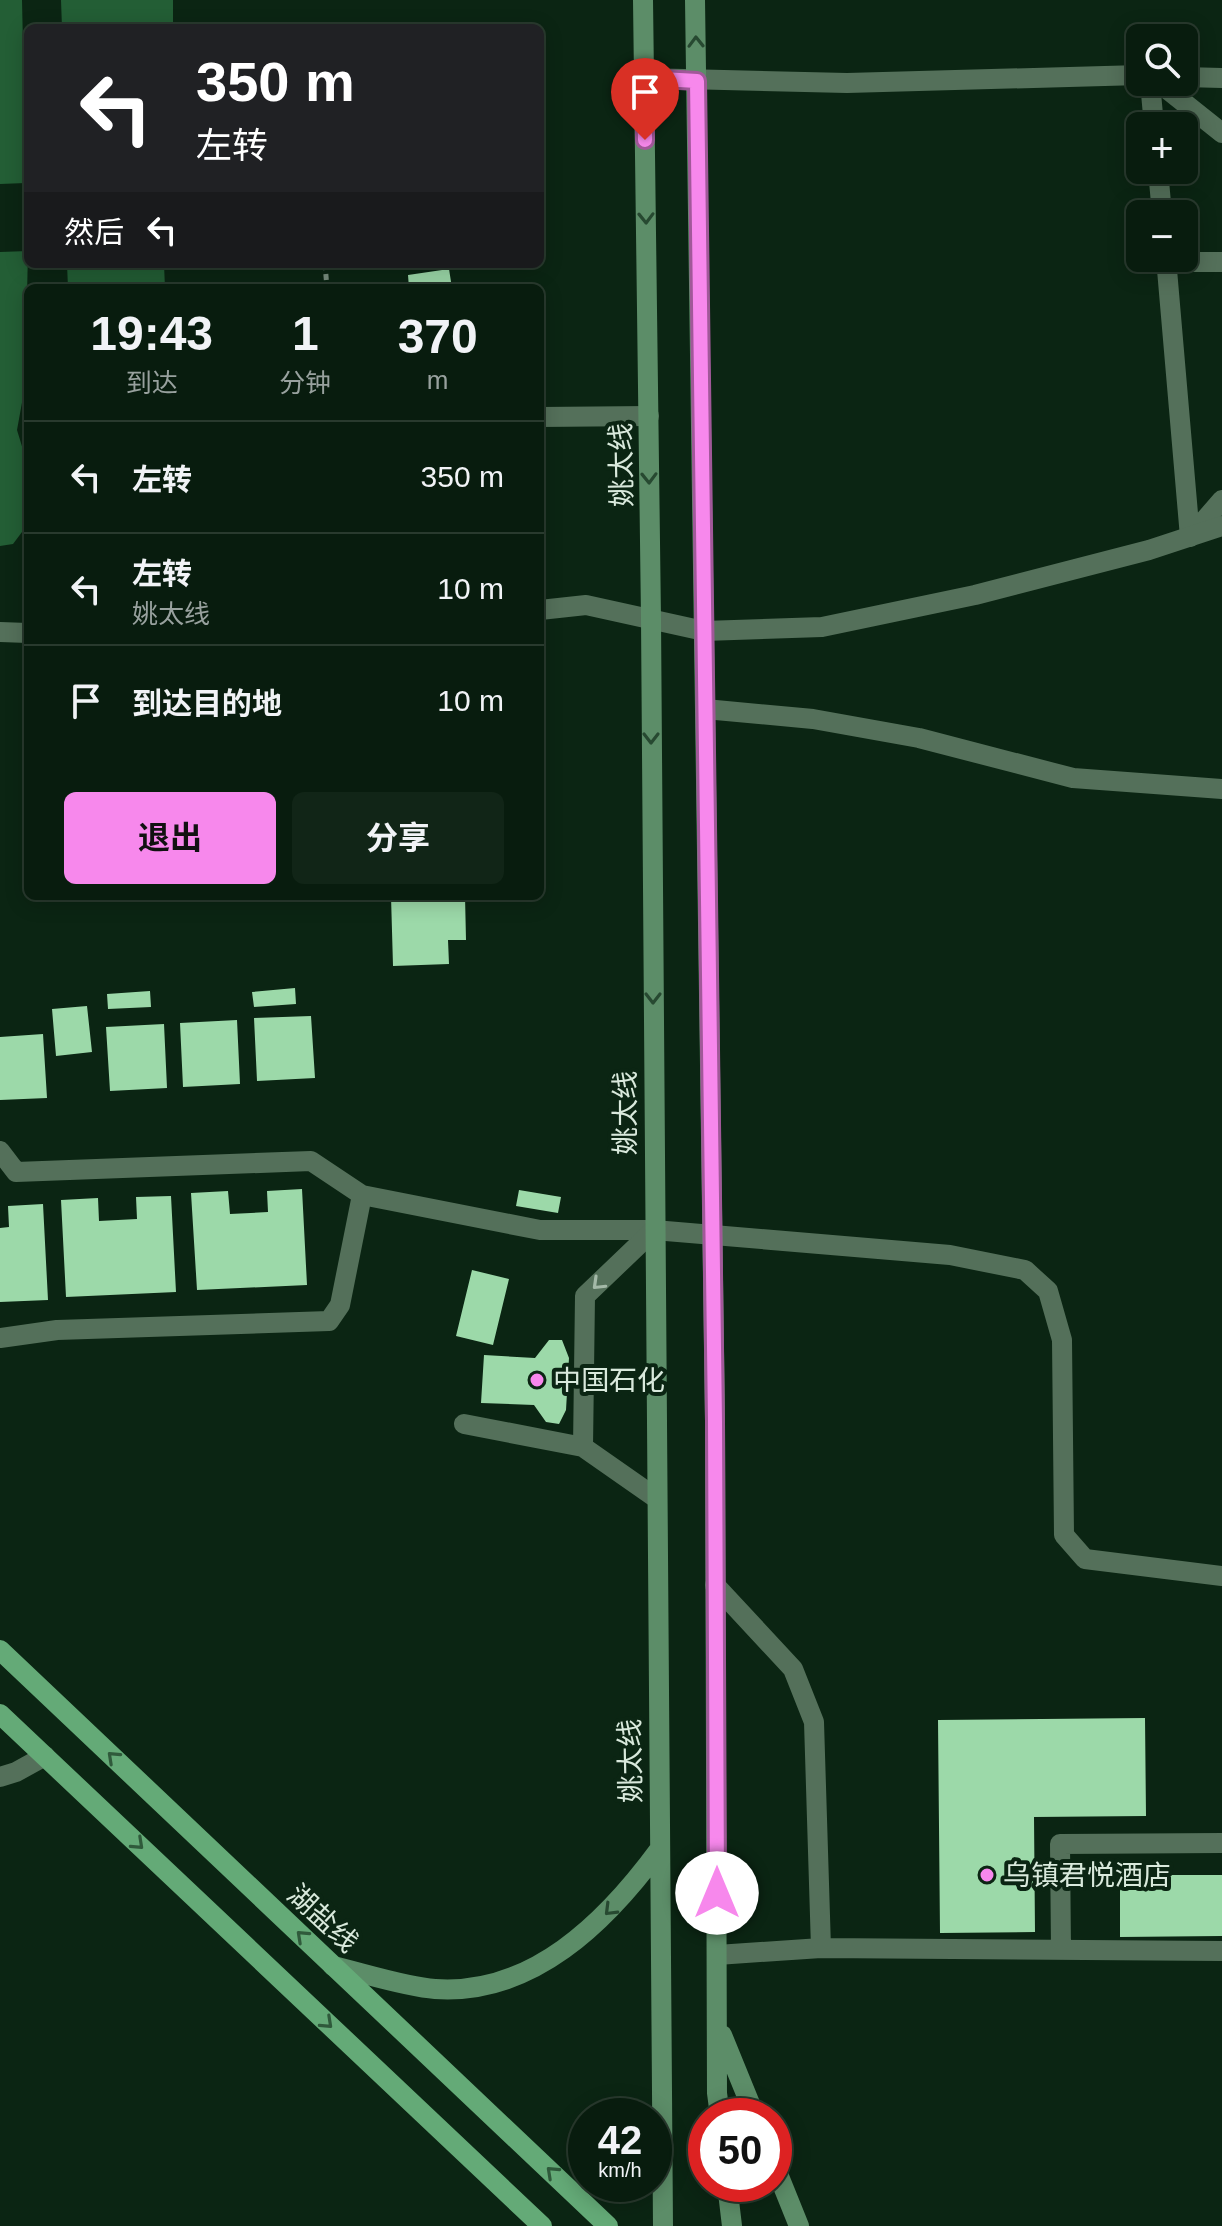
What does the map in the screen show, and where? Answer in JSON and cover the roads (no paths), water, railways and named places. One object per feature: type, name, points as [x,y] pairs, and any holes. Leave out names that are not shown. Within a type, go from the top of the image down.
[{"type":"main road","name":"姚太线","points":[[643,0],[651,619],[663,2226]]},
{"type":"main road","points":[[695,0],[712,1234],[719,2098]]},
{"type":"main road","name":"湖盐线","points":[[0,1650],[608,2226]]},
{"type":"main road","points":[[0,1714],[542,2226]]},
{"type":"main road","points":[[333,1966],[434,1989],[485,1987],[530,1970],[586,1934],[630,1889],[659,1850]]},
{"type":"main road","points":[[717,2024],[748,2098]]},
{"type":"main road","points":[[729,2202],[732,2226]]},
{"type":"main road","points":[[789,2202],[799,2226]]},
{"type":"street","points":[[644,78],[847,83],[1126,75]]},
{"type":"street","points":[[1198,77],[1222,78]]},
{"type":"street","points":[[1176,96],[1222,133]]},
{"type":"street","points":[[1198,261],[1222,262]]},
{"type":"street","points":[[1167,272],[1190,537]]},
{"type":"street","points":[[544,417],[649,416]]},
{"type":"street","points":[[1190,537],[1222,500]]},
{"type":"street","points":[[544,610],[586,605],[704,631],[822,627],[975,595],[1222,526]]},
{"type":"street","points":[[0,632],[24,633]]},
{"type":"street","points":[[705,709],[813,719],[919,738],[1073,778],[1222,789]]},
{"type":"street","points":[[0,1151],[16,1172],[311,1161],[362,1195],[540,1230],[654,1230],[712,1234],[950,1255],[1025,1270],[1048,1291],[1062,1340],[1064,1535],[1085,1559],[1222,1576]]},
{"type":"street","points":[[0,1338],[57,1330],[329,1321],[340,1305],[362,1195]]},
{"type":"street","points":[[583,1447],[585,1296],[654,1230]]},
{"type":"street","points":[[464,1424],[583,1447],[656,1498]]},
{"type":"street","points":[[715,1585],[793,1669],[814,1722],[821,1948]]},
{"type":"street","points":[[0,1777],[45,1756]]},
{"type":"street","points":[[1061,1950],[1060,1844],[1222,1843]]},
{"type":"street","points":[[717,1955],[821,1948],[1222,1951]]},
{"type":"place","name":"中国石化","points":[[537,1380]]},
{"type":"place","name":"乌镇君悦酒店","points":[[987,1875]]}]
